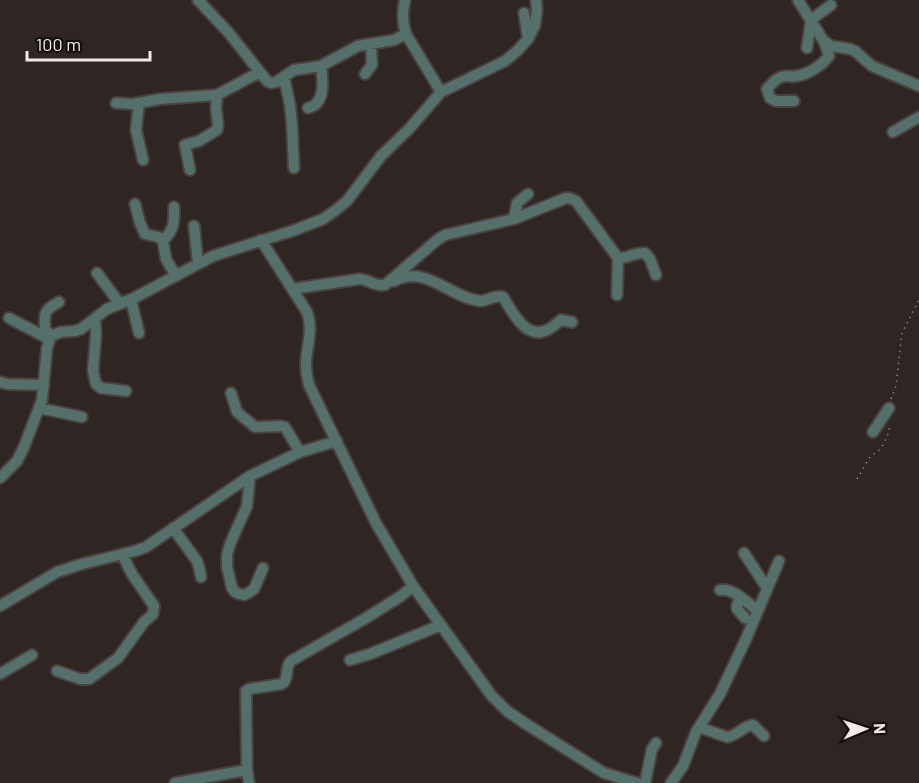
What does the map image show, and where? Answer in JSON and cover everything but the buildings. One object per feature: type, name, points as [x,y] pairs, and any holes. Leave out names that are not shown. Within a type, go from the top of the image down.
[{"type":"street","points":[[198,0],[271,83],[294,70],[321,66],[358,46],[394,40],[406,34]]},
{"type":"street","points":[[405,0],[402,13],[406,34],[441,92]]},
{"type":"street","points":[[50,338],[61,332],[81,329],[107,309],[131,300],[213,256],[323,219],[336,210],[347,201],[381,156],[409,129],[441,92],[505,61],[517,51],[528,39],[535,25],[536,0]]},
{"type":"street","points":[[794,101],[776,101],[770,98],[767,89],[785,76],[802,75],[829,56],[823,40],[798,0]]},
{"type":"street","points":[[807,48],[811,20],[831,5]]},
{"type":"street","points":[[524,13],[528,39]]},
{"type":"street","points":[[823,40],[831,46],[850,48],[873,66],[919,86]]},
{"type":"street","points":[[365,74],[372,65],[371,44]]},
{"type":"street","points":[[308,108],[317,104],[322,94],[321,66]]},
{"type":"street","points":[[116,103],[139,103],[160,99],[217,95],[260,72]]},
{"type":"street","points":[[284,77],[291,115],[294,168]]},
{"type":"street","points":[[190,170],[185,145],[199,141],[217,130],[217,95]]},
{"type":"street","points":[[139,103],[136,130],[143,160]]},
{"type":"street","points":[[892,132],[919,117]]},
{"type":"street","points":[[514,219],[517,203],[528,194]]},
{"type":"street","points":[[385,285],[445,235],[514,219],[566,198],[576,201],[618,258],[617,295]]},
{"type":"street","points":[[135,204],[145,234],[158,237],[163,241],[166,259],[176,276]]},
{"type":"street","points":[[163,241],[173,228],[174,207]]},
{"type":"street","points":[[194,226],[198,263]]},
{"type":"street","points":[[261,240],[307,312],[310,321],[306,364],[309,385],[376,523],[413,586],[491,695],[507,711],[604,773],[637,783]]},
{"type":"street","points":[[618,258],[645,253],[656,275]]},
{"type":"street","points":[[97,273],[120,304]]},
{"type":"street","points":[[292,290],[360,279],[385,285],[401,277],[414,276],[427,279],[474,300],[503,297],[523,326],[530,331],[541,332],[561,320],[572,322]]},
{"type":"street","points":[[131,300],[139,333]]},
{"type":"street","points":[[0,478],[17,461],[42,400],[50,338],[45,328],[45,312],[59,302]]},
{"type":"street","points":[[9,318],[50,338]]},
{"type":"street","points":[[95,319],[93,371],[96,384],[100,388],[126,391]]},
{"type":"street","points":[[0,382],[44,385]]},
{"type":"street","points":[[231,393],[237,412],[251,425],[259,428],[285,427],[300,452]]},
{"type":"street","points":[[39,408],[82,417]]},
{"type":"street","points":[[873,432],[889,408]]},
{"type":"street","points":[[0,606],[57,572],[146,547],[249,476],[300,452],[337,441]]},
{"type":"street","points":[[249,476],[247,506],[227,555],[232,588],[240,594],[248,593],[254,589],[263,568]]},
{"type":"street","points":[[173,528],[195,558],[200,567],[201,577]]},
{"type":"street","points":[[744,553],[767,588]]},
{"type":"street","points":[[57,671],[80,679],[89,679],[118,658],[144,622],[153,614],[154,606],[132,574],[122,554]]},
{"type":"street","points":[[671,783],[683,766],[696,732],[720,694],[779,561]]},
{"type":"street","points":[[249,783],[246,691],[282,684],[287,679],[288,664],[291,661],[366,618],[413,586]]},
{"type":"street","points":[[720,590],[732,591],[757,610]]},
{"type":"street","points":[[741,598],[737,609],[745,618]]},
{"type":"street","points":[[350,660],[441,625]]},
{"type":"street","points":[[0,674],[32,654]]},
{"type":"street","points":[[699,727],[727,737],[753,725],[764,736]]},
{"type":"street","points":[[645,783],[652,749],[656,743]]},
{"type":"street","points":[[175,783],[247,770]]},
{"type":"path","points":[[857,479],[865,463],[883,445],[888,434],[891,422],[889,408],[896,386],[902,333],[919,300]]}]
